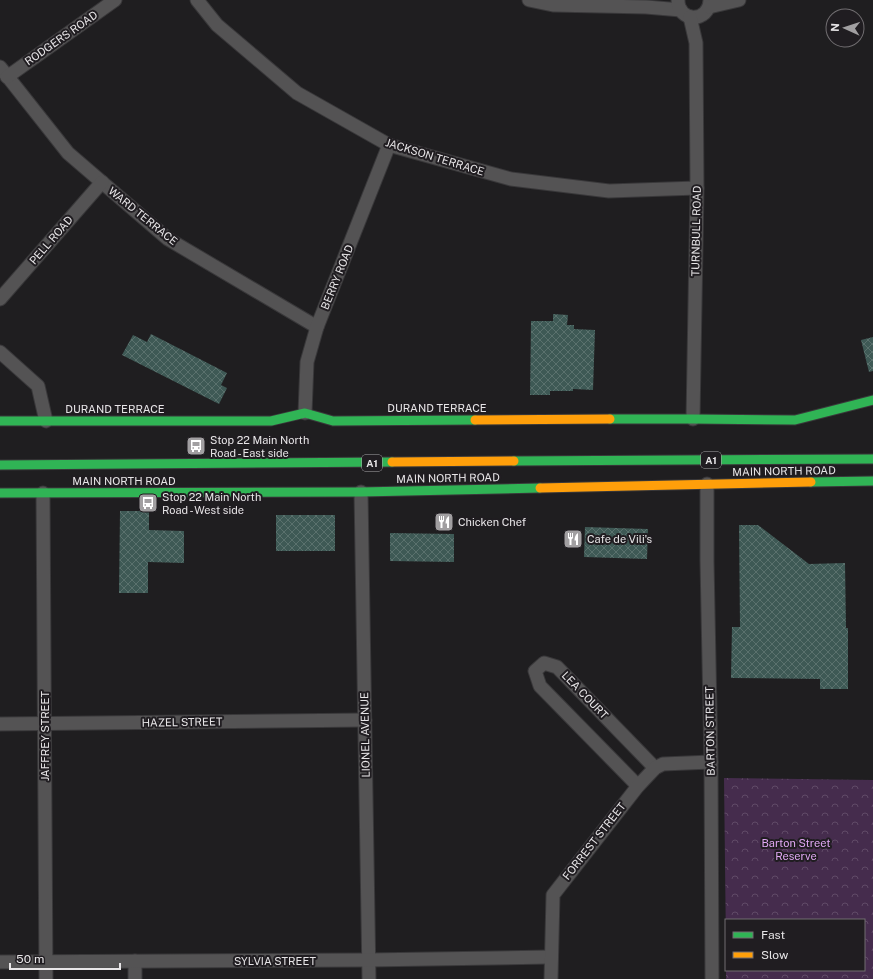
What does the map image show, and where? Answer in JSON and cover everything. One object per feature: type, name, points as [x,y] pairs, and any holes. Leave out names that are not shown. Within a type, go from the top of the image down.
[{"type":"main road","name":"DURAND TERRACE","points":[[0,421],[271,421],[305,413],[333,421],[693,419],[794,420],[873,400]]},
{"type":"main road","name":"MAIN NORTH ROAD","points":[[0,466],[43,469],[873,459]]},
{"type":"main road","name":"MAIN NORTH ROAD","points":[[0,493],[43,490],[362,492],[873,481]]},
{"type":"street","name":"RODGERS ROAD","points":[[4,72],[115,0]]},
{"type":"street","name":"JACKSON TERRACE","points":[[197,0],[216,25],[297,93],[389,145],[511,180],[609,191],[697,188]]},
{"type":"street","points":[[529,0],[553,5],[646,7],[692,7],[736,0]]},
{"type":"street","name":"TURNBULL ROAD","points":[[692,7],[696,43],[697,188],[693,419]]},
{"type":"street","name":"WARD TERRACE","points":[[4,72],[68,153],[168,240],[317,327]]},
{"type":"street","name":"BERRY ROAD","points":[[305,413],[307,362],[317,327],[389,145]]},
{"type":"street","name":"PELL ROAD","points":[[0,299],[102,182]]},
{"type":"street","points":[[0,352],[38,386],[46,421]]},
{"type":"street","name":"BARTON STREET","points":[[707,484],[712,979]]},
{"type":"street","name":"JAFFREY STREET","points":[[43,490],[46,979]]},
{"type":"street","name":"LIONEL AVENUE","points":[[362,492],[369,979]]},
{"type":"street","name":"LEA COURT","points":[[638,786],[540,686],[535,671],[544,663],[557,666],[654,768]]},
{"type":"street","name":"HAZEL STREET","points":[[0,724],[365,720]]},
{"type":"street","points":[[654,768],[663,764],[711,762]]},
{"type":"street","name":"FORREST STREET","points":[[550,979],[552,895],[638,786],[654,768]]},
{"type":"street","name":"SYLVIA STREET","points":[[0,962],[368,960],[550,957]]},
{"type":"street","points":[[135,961],[135,979]]},
{"type":"green space","name":"Barton Street Reserve","points":[[724,778],[873,780],[873,979],[726,979],[726,971],[865,971],[865,919],[726,919]]},
{"type":"building","points":[[553,314],[568,315],[567,325],[574,325],[574,329],[595,330],[593,390],[573,389],[573,391],[550,391],[550,395],[530,395],[531,321],[553,321]]},
{"type":"building","points":[[151,334],[227,373],[221,385],[227,388],[219,404],[122,355],[133,335],[147,342]]},
{"type":"building","points":[[873,337],[873,371],[869,372],[861,340]]},
{"type":"building","points":[[120,511],[149,511],[149,530],[184,531],[184,563],[148,562],[148,593],[119,593]]},
{"type":"building","points":[[276,515],[335,515],[335,551],[276,551]]},
{"type":"building","points":[[739,525],[758,525],[809,564],[845,563],[846,628],[848,628],[848,689],[820,689],[820,679],[731,678],[732,627],[740,627]]},
{"type":"building","points":[[585,527],[648,529],[647,559],[584,557]]},
{"type":"building","points":[[390,533],[454,534],[454,562],[390,561]]},
{"type":"traffic: fast","points":[[610,419],[795,420],[873,400]]},
{"type":"traffic: fast","points":[[0,421],[271,421],[305,413],[333,421],[475,420]]},
{"type":"traffic: fast","points":[[514,461],[873,459]]},
{"type":"traffic: fast","points":[[0,465],[392,462]]},
{"type":"traffic: fast","points":[[811,482],[873,481]]},
{"type":"traffic: fast","points":[[0,493],[361,492],[540,488]]},
{"type":"traffic: slow","points":[[475,420],[610,419]]},
{"type":"traffic: slow","points":[[392,462],[514,461]]},
{"type":"traffic: slow","points":[[540,488],[811,482]]},
{"type":"place","name":"Stop 22 Main North Road - East side","points":[[196,446]]},
{"type":"place","name":"Stop 22 Main North Road - West side","points":[[148,503]]},
{"type":"place","name":"Chicken Chef","points":[[444,522]]},
{"type":"place","name":"Cafe de Vili's","points":[[573,539]]}]
